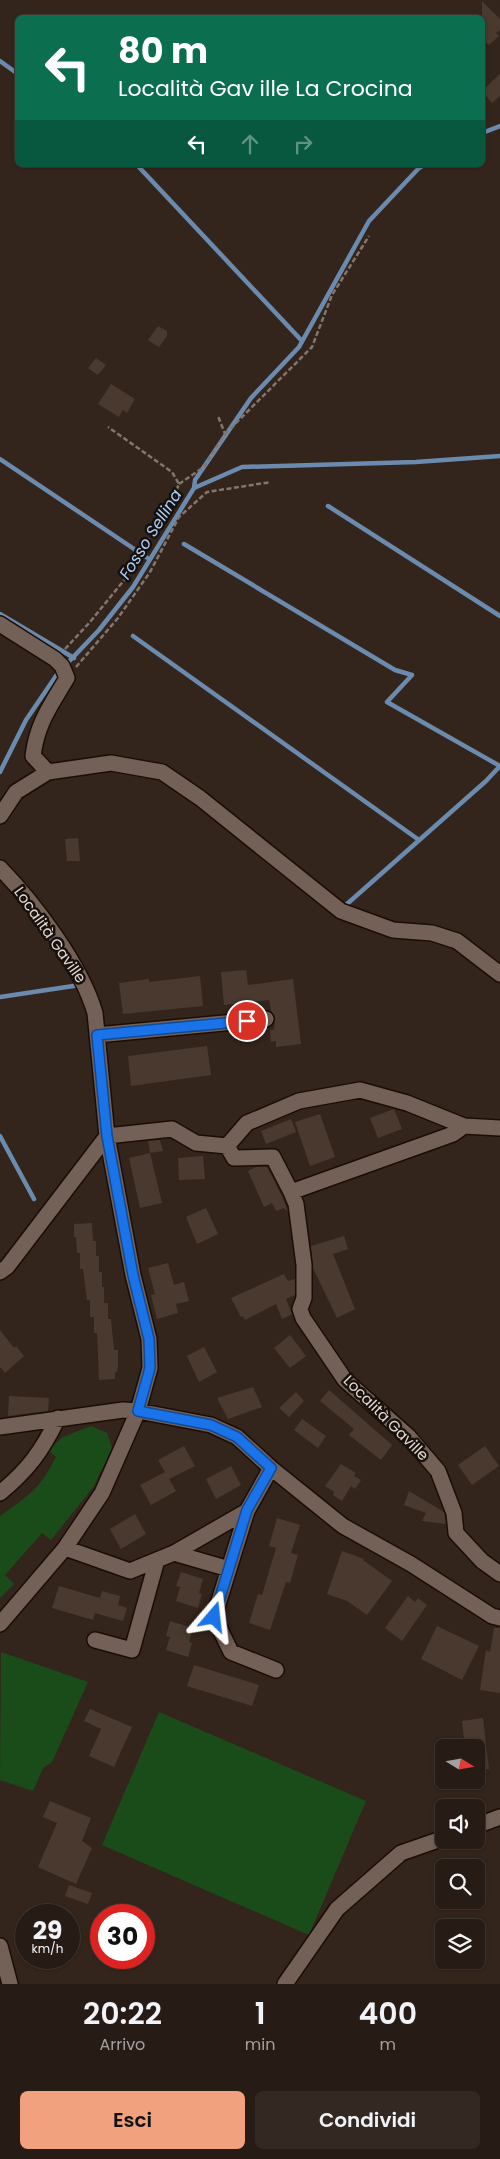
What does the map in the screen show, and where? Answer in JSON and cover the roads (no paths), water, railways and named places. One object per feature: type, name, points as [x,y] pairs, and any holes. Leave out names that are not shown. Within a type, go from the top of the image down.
[{"type":"street","points":[[0,624],[55,659],[62,666],[68,678],[42,720],[36,736],[33,756],[48,772]]},
{"type":"street","points":[[0,816],[16,792],[48,772],[111,763],[162,772],[200,798],[341,911],[392,930],[432,933],[458,941],[500,974]]},
{"type":"street","name":"Località Gaville","points":[[0,868],[22,891],[80,974],[95,1012],[107,1136],[133,1275],[149,1339],[150,1368],[138,1411],[102,1493],[65,1548],[0,1624]]},
{"type":"street","points":[[97,1035],[266,1019]]},
{"type":"street","points":[[228,1146],[247,1123],[299,1101],[360,1090],[407,1103],[464,1126],[500,1128]]},
{"type":"street","points":[[291,1192],[452,1134],[464,1126]]},
{"type":"street","name":"Località Gaville","points":[[107,1136],[172,1129],[196,1143],[228,1146],[234,1158],[273,1157],[296,1204],[304,1265],[304,1298],[300,1309],[303,1318],[345,1380],[408,1436],[438,1471],[454,1513],[456,1533],[482,1561],[500,1574]]},
{"type":"street","points":[[0,1272],[7,1268],[107,1136]]},
{"type":"street","points":[[0,1427],[123,1410],[138,1411],[211,1425],[237,1437],[271,1468],[343,1526],[410,1564],[492,1616],[500,1618]]},
{"type":"street","points":[[0,1493],[23,1474],[46,1444],[58,1418]]},
{"type":"street","points":[[271,1468],[247,1510],[214,1617],[231,1652],[276,1670]]},
{"type":"street","points":[[65,1548],[130,1571],[174,1553],[247,1510]]},
{"type":"street","points":[[174,1553],[229,1569]]},
{"type":"street","points":[[95,1640],[132,1650],[157,1560]]},
{"type":"street","points":[[485,1823],[500,1818]]},
{"type":"street","points":[[285,1984],[337,1909],[402,1853],[435,1841]]},
{"type":"street","points":[[0,1946],[10,1984]]},
{"type":"waterway","points":[[0,61],[15,72]]},
{"type":"waterway","points":[[485,132],[500,126]]},
{"type":"waterway","points":[[139,167],[302,341]]},
{"type":"waterway","points":[[194,488],[195,480],[251,398],[299,347],[369,221],[421,167]]},
{"type":"waterway","name":"Fosso Sellina","points":[[0,772],[26,720],[58,673],[99,630],[133,587],[194,488],[242,467],[416,462],[500,456]]},
{"type":"waterway","points":[[0,459],[149,559]]},
{"type":"waterway","points":[[328,506],[500,616]]},
{"type":"waterway","points":[[184,544],[395,670],[412,675],[387,702],[500,766]]},
{"type":"waterway","points":[[0,614],[74,658]]},
{"type":"waterway","points":[[133,636],[419,840]]},
{"type":"waterway","points":[[347,904],[486,781],[500,766]]},
{"type":"waterway","points":[[0,997],[80,985]]},
{"type":"waterway","points":[[0,1136],[34,1199]]}]
